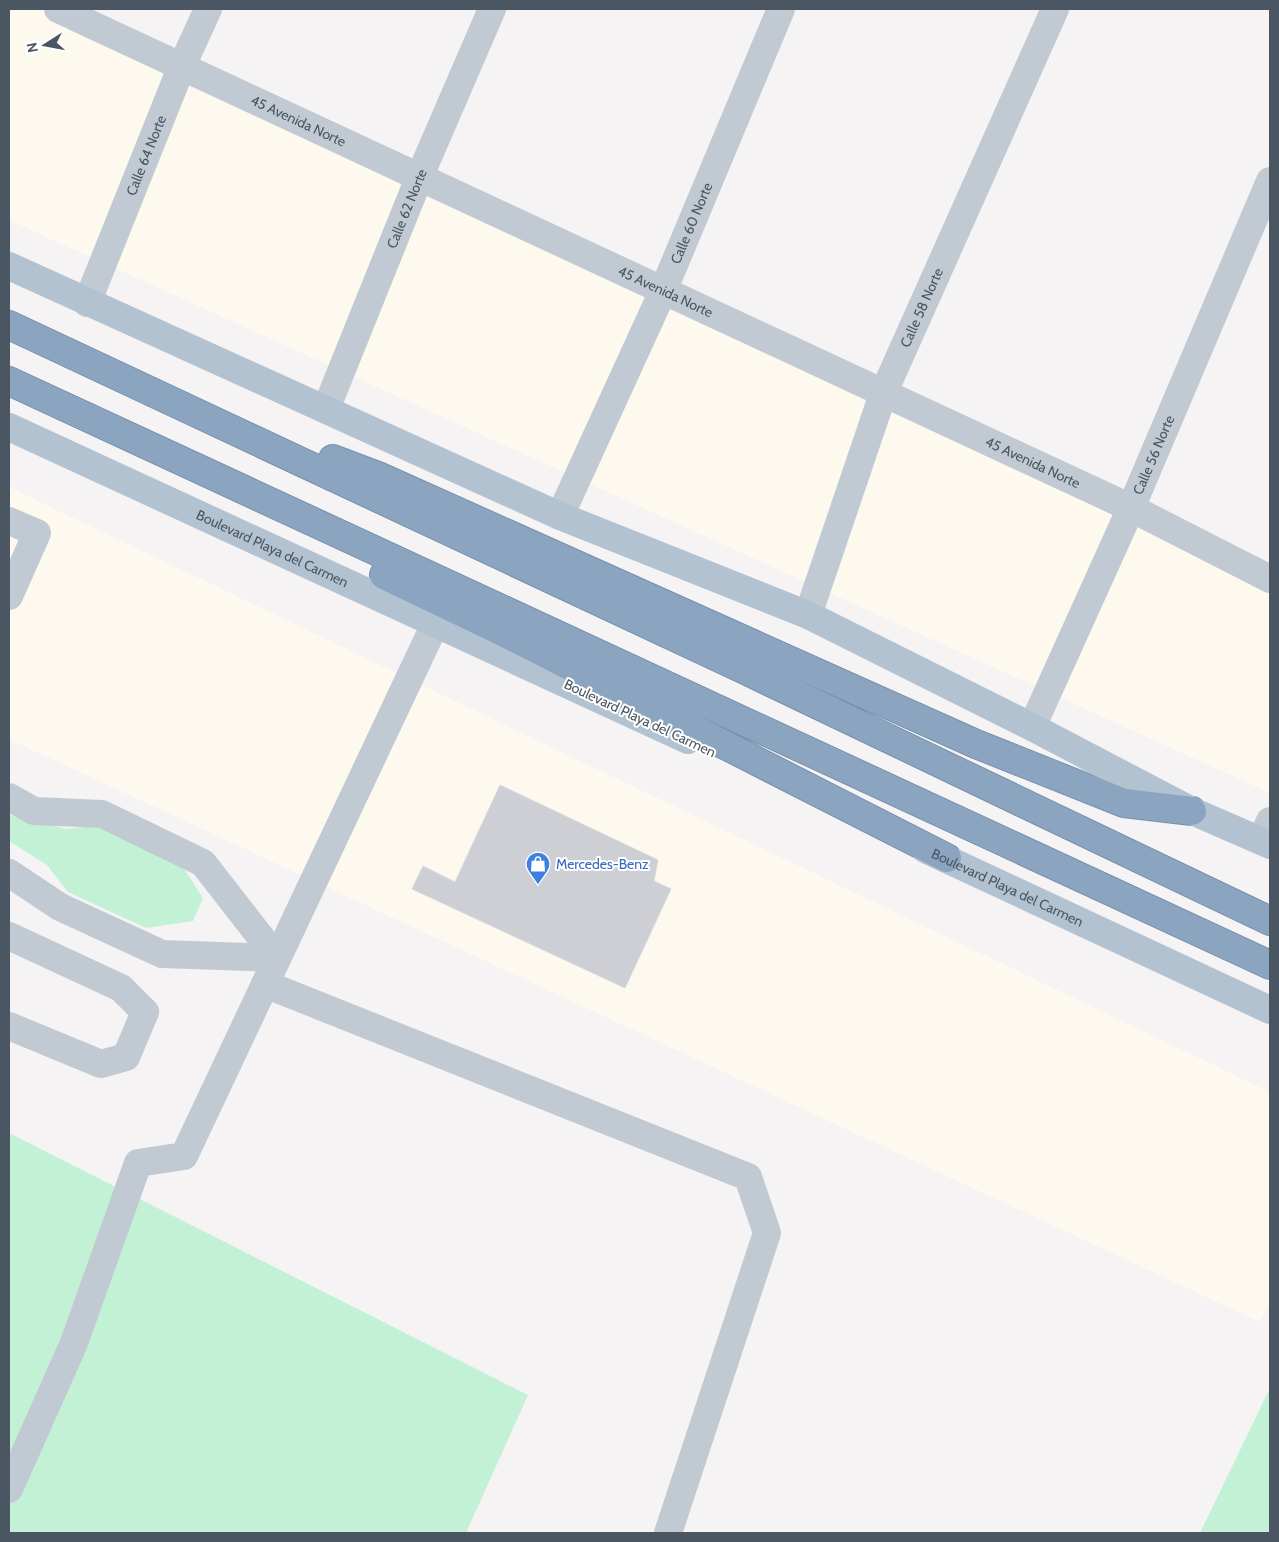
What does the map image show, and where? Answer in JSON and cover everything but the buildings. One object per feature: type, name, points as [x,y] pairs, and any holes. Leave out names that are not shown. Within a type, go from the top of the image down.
[{"type":"highway","points":[[9,326],[752,673],[1270,921]]},
{"type":"highway","points":[[9,381],[1270,965]]},
{"type":"highway","points":[[220,424],[339,461],[378,476],[976,744],[1124,803],[1192,811]]},
{"type":"highway","points":[[242,488],[338,553],[499,630],[947,858]]},
{"type":"main road","points":[[9,266],[86,303],[326,409],[560,516],[808,615],[1032,727],[1192,811],[1267,835]]},
{"type":"main road","name":"Boulevard Playa del Carmen","points":[[9,427],[434,624],[947,858],[1270,1010]]},
{"type":"street","name":"45 Avenida Norte","points":[[58,9],[181,68],[1131,508],[1270,579]]},
{"type":"street","name":"Calle 64 Norte","points":[[86,303],[181,68],[208,9]]},
{"type":"street","name":"Calle 62 Norte","points":[[326,409],[419,178],[492,9]]},
{"type":"street","name":"Calle 60 Norte","points":[[560,516],[663,291],[781,9]]},
{"type":"street","name":"Calle 58 Norte","points":[[808,615],[883,394],[1055,9]]},
{"type":"street","name":"Calle 56 Norte","points":[[1032,727],[1131,508],[1270,181]]},
{"type":"street","points":[[9,522],[37,533],[9,596]]},
{"type":"street","points":[[9,1489],[74,1343],[138,1163],[184,1156],[434,624]]},
{"type":"street","points":[[9,797],[34,810],[102,814],[203,863],[277,958]]},
{"type":"street","points":[[9,873],[60,907],[162,954],[277,958]]},
{"type":"street","points":[[9,936],[121,988],[145,1012],[126,1057],[101,1064],[9,1026]]},
{"type":"street","points":[[265,984],[748,1177],[767,1233],[668,1533]]},
{"type":"shaded area","points":[[9,9],[44,9],[1270,572],[1270,793],[9,220]]},
{"type":"shaded area","points":[[9,487],[1270,1092],[1270,1302],[1260,1322],[9,739]]},
{"type":"green space","points":[[9,815],[67,829],[100,825],[179,861],[203,898],[193,921],[146,928],[68,892],[47,865],[9,841]]},
{"type":"green space","points":[[9,1133],[528,1395],[466,1533],[9,1533]]},
{"type":"green space","points":[[1270,1388],[1270,1533],[1200,1533]]},
{"type":"place","name":"Mercedes-Benz","points":[[538,885]]}]
